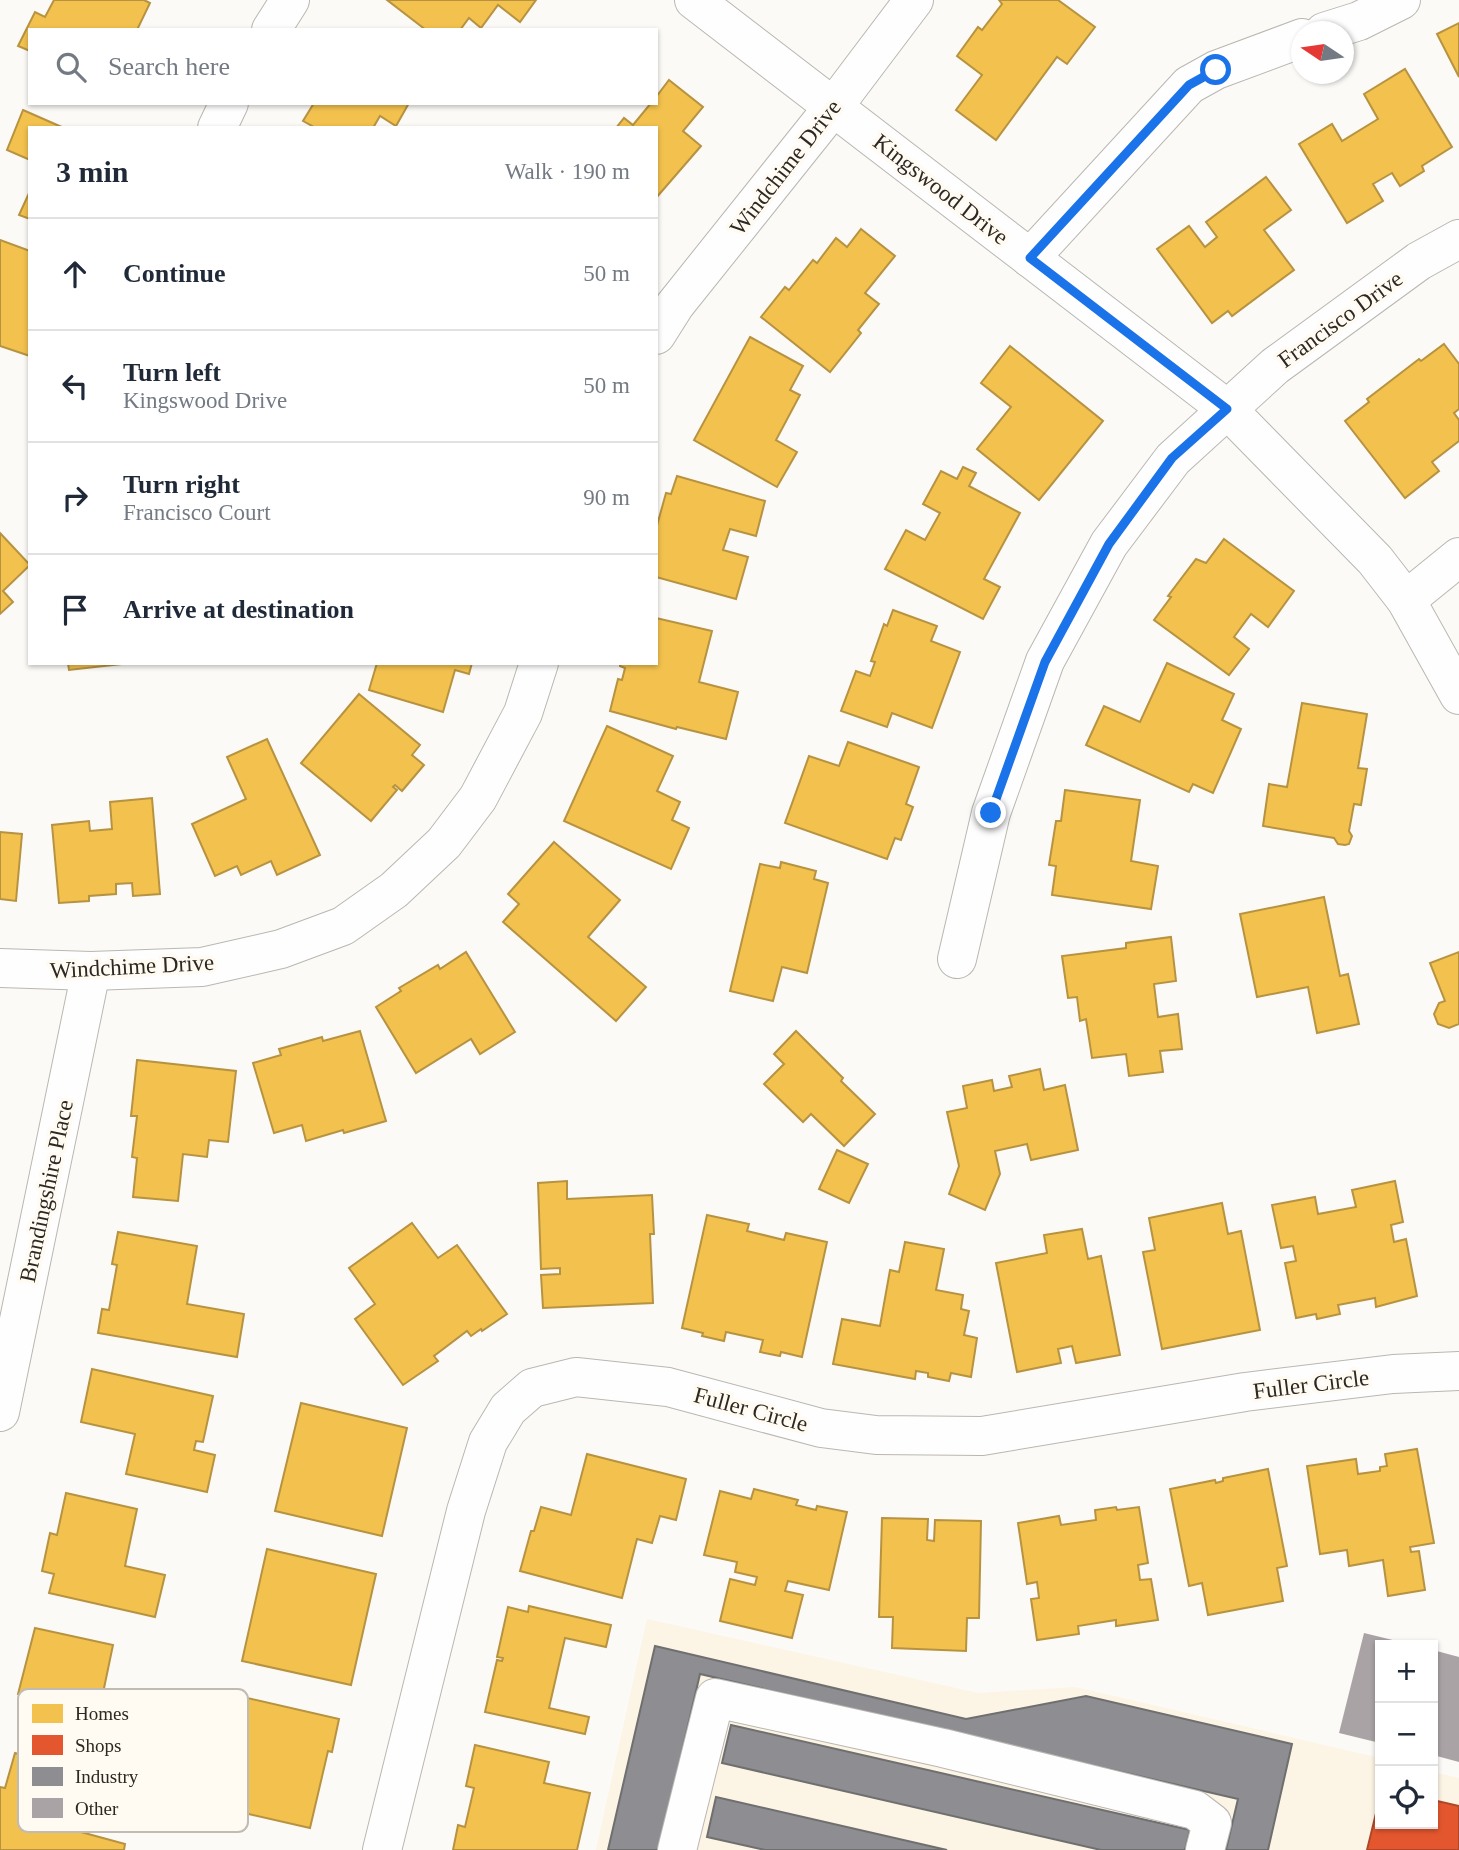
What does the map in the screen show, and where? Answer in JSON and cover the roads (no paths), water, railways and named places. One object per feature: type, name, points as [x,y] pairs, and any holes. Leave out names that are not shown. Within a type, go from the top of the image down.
[{"type":"street","points":[[272,28],[290,0]]},
{"type":"street","name":"Kingswood Drive","points":[[694,0],[1227,409],[1375,560],[1406,600],[1459,695]]},
{"type":"street","name":"Windchime Drive","points":[[658,332],[676,305],[834,106],[914,0]]},
{"type":"street","points":[[1354,23],[1401,0]]},
{"type":"street","points":[[1030,258],[1189,85],[1216,70],[1291,42]]},
{"type":"street","points":[[218,126],[228,105]]},
{"type":"street","name":"Francisco Drive","points":[[957,959],[991,813],[1045,662],[1109,544],[1172,458],[1275,366],[1419,261],[1459,240]]},
{"type":"street","points":[[1406,600],[1459,557]]},
{"type":"street","name":"Windchime Drive","points":[[0,968],[91,971],[202,967],[281,948],[343,926],[394,890],[443,843],[478,798],[523,713],[538,665]]},
{"type":"street","name":"Brandingshire Place","points":[[0,1412],[91,971]]},
{"type":"street","name":"Fuller Circle","points":[[382,1850],[466,1511],[488,1442],[508,1409],[532,1388],[576,1377],[668,1387],[821,1428],[876,1435],[982,1436],[1245,1392],[1394,1374],[1459,1371]]},
{"type":"street","points":[[677,1850],[715,1698],[943,1748],[1195,1811],[1212,1823],[1205,1850]]}]
